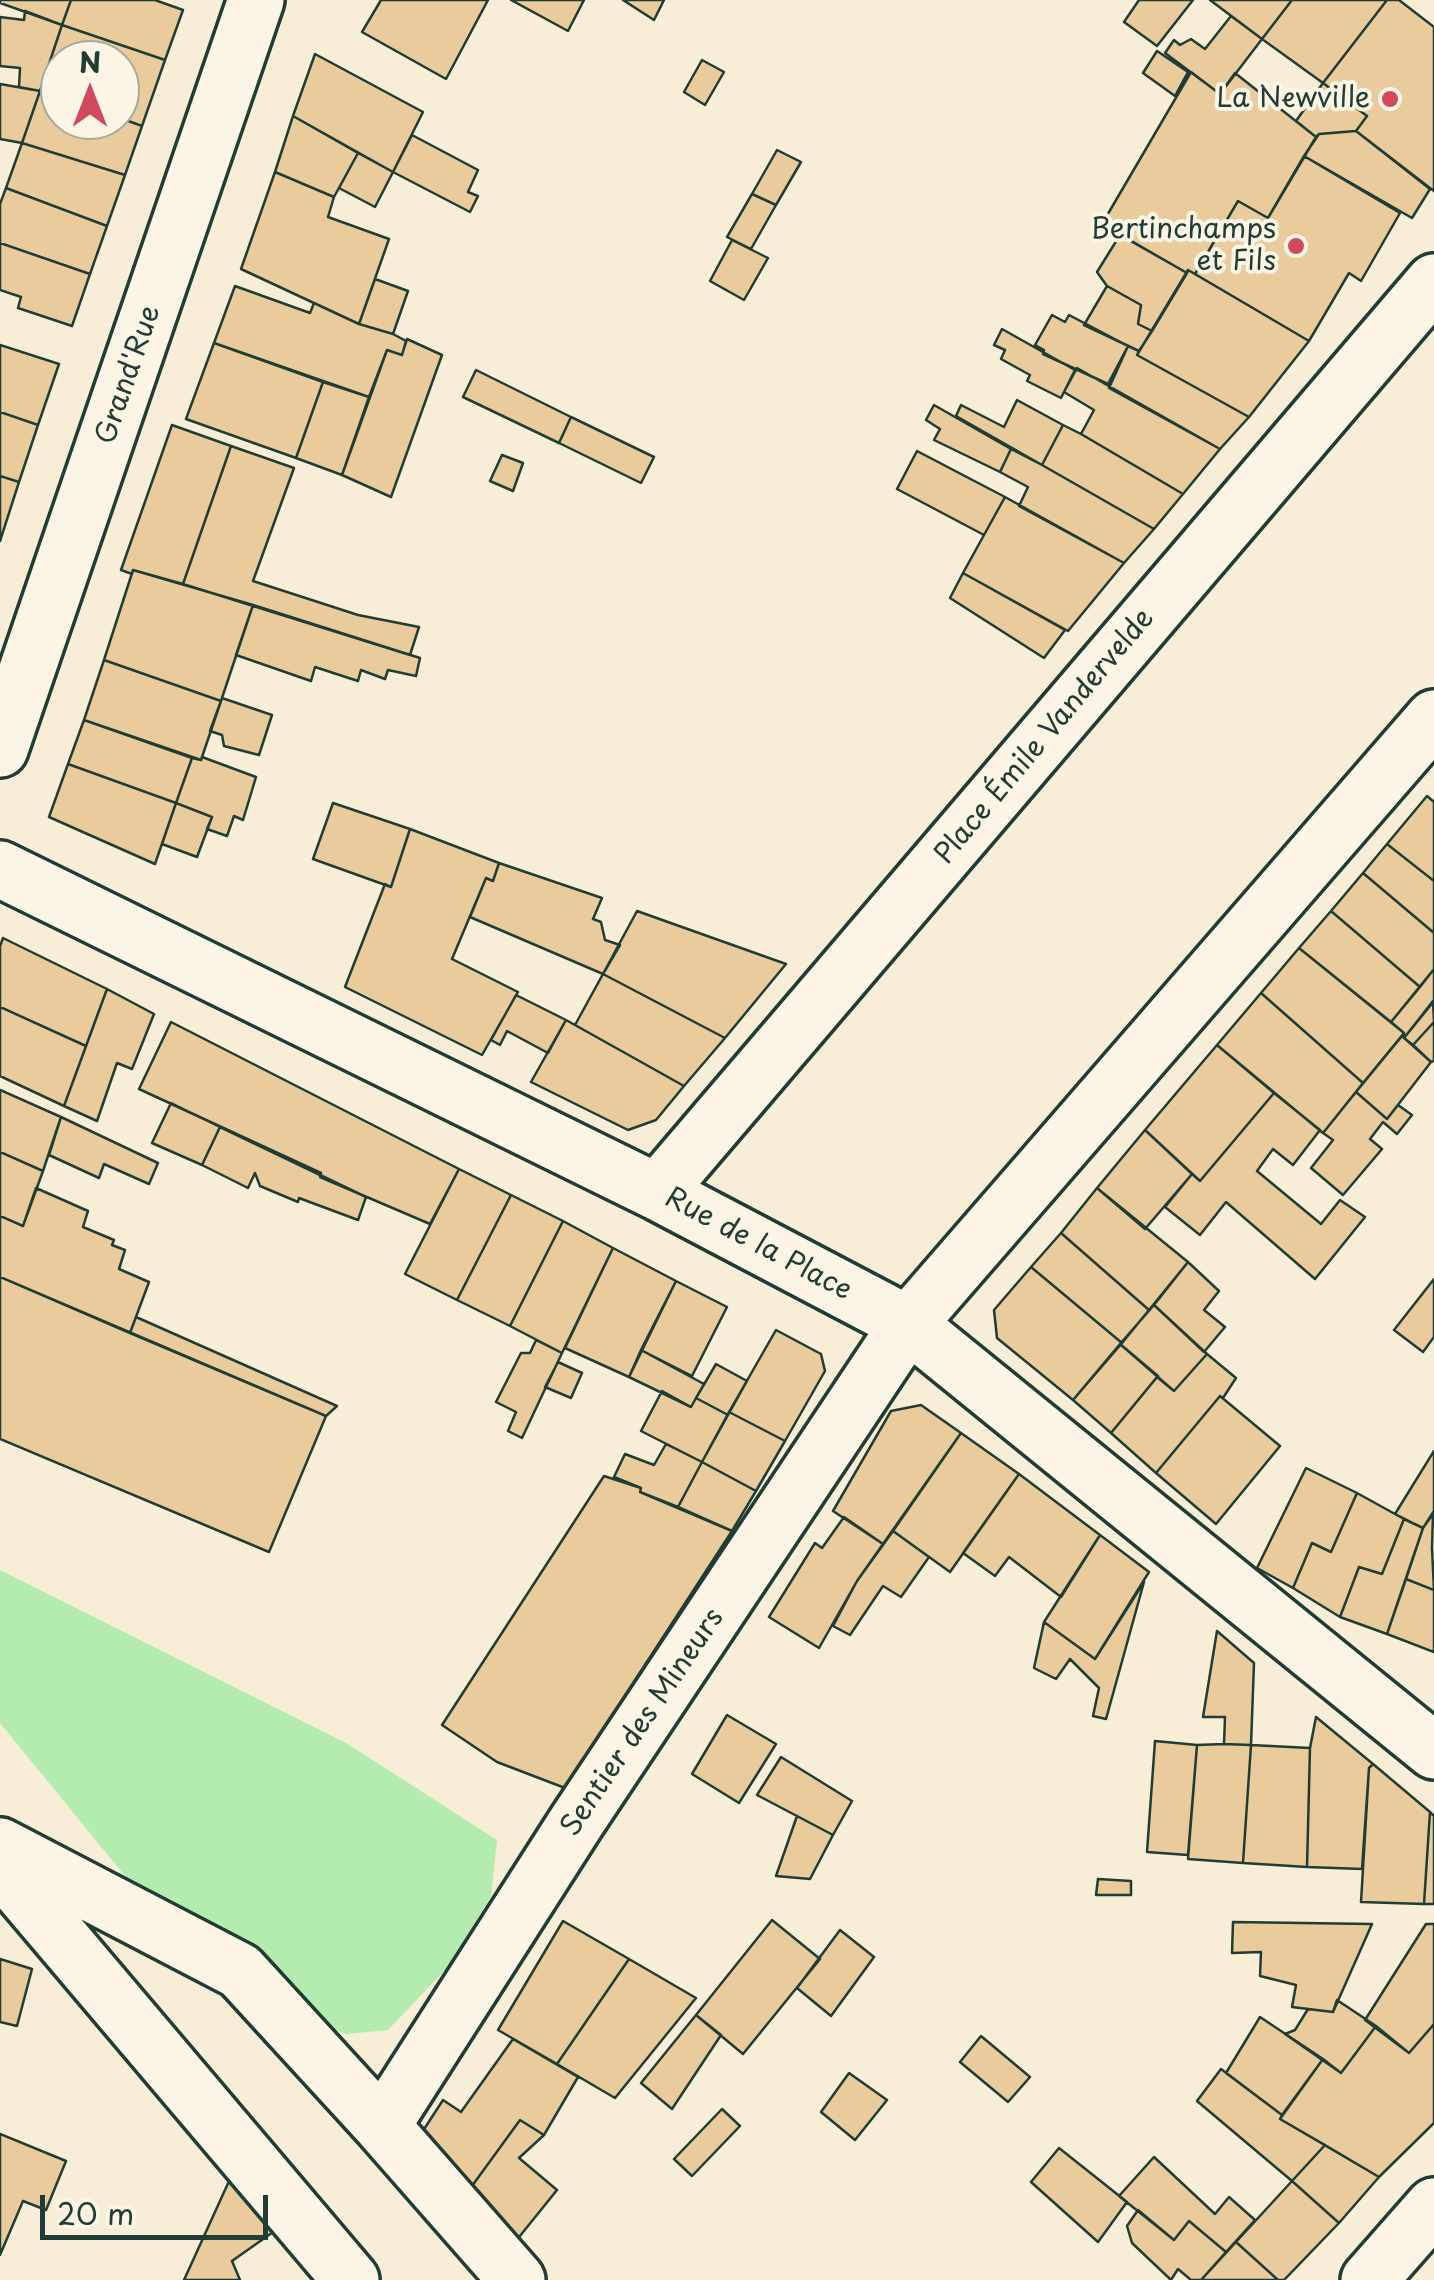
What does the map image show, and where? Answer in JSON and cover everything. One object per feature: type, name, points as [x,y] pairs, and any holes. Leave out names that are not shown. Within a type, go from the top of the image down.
[{"type":"street","name":"Grand'Rue","points":[[0,748],[256,0]]},
{"type":"street","name":"Place Émile Vandervelde","points":[[657,1192],[1434,282]]},
{"type":"street","points":[[908,1324],[1434,718]]},
{"type":"street","name":"Rue de la Place","points":[[0,869],[657,1192],[908,1324],[1434,1751]]},
{"type":"street","name":"Sentier des Mineurs","points":[[382,2126],[577,1821],[908,1324]]},
{"type":"street","points":[[0,1846],[240,1970],[517,2280]]},
{"type":"street","points":[[0,1866],[351,2280]]},
{"type":"street","points":[[1369,2280],[1434,2206]]},
{"type":"green space","points":[[0,1570],[348,1744],[497,1840],[491,1896],[447,1968],[388,2030],[346,2034],[205,1974],[0,1723]]},
{"type":"building","points":[[0,0],[71,0],[62,25]]},
{"type":"building","points":[[71,0],[155,0],[183,10],[165,60],[140,52],[140,40],[106,40],[62,25]]},
{"type":"building","points":[[381,0],[488,0],[446,79],[362,32]]},
{"type":"building","points":[[511,0],[584,0],[568,31]]},
{"type":"building","points":[[623,0],[664,0],[654,20]]},
{"type":"building","points":[[1139,0],[1193,0],[1157,46],[1124,22]]},
{"type":"building","points":[[1210,0],[1292,0],[1262,39]]},
{"type":"building","points":[[1292,0],[1387,0],[1323,83],[1262,39]]},
{"type":"building","name":"La Newville","points":[[1387,0],[1399,0],[1434,27],[1434,191],[1356,131],[1367,116],[1323,83]]},
{"type":"building","points":[[25,11],[62,25],[57,40],[40,40],[40,91],[19,87],[20,68],[0,66],[0,17],[24,20]]},
{"type":"building","points":[[1231,16],[1262,39],[1220,94],[1165,53],[1174,40],[1180,45],[1191,39],[1205,49]]},
{"type":"building","points":[[62,25],[106,40],[57,40]]},
{"type":"building","points":[[1157,51],[1188,72],[1175,96],[1143,73]]},
{"type":"building","points":[[140,52],[165,60],[140,125]]},
{"type":"building","points":[[315,54],[423,112],[393,172],[293,116]]},
{"type":"building","points":[[702,60],[724,72],[705,105],[684,92]]},
{"type":"building","points":[[1191,72],[1220,94],[1235,73],[1316,137],[1268,218],[1238,201],[1195,274],[1102,224]]},
{"type":"building","points":[[1323,83],[1367,116],[1356,131],[1316,137],[1296,121]]},
{"type":"building","points":[[0,84],[40,91],[22,143],[0,139]]},
{"type":"building","points":[[40,91],[40,140],[137,140],[125,175],[22,143]]},
{"type":"building","points":[[293,116],[358,153],[334,197],[275,172]]},
{"type":"building","points":[[1356,131],[1430,189],[1412,218],[1304,156],[1319,134]]},
{"type":"building","points":[[412,135],[478,170],[468,192],[478,196],[470,212],[393,172]]},
{"type":"building","points":[[22,143],[125,175],[107,226],[6,188]]},
{"type":"building","points":[[777,150],[801,162],[776,205],[752,194]]},
{"type":"building","points":[[358,153],[393,172],[375,207],[339,188]]},
{"type":"building","name":"Bertinchamps et Fils","points":[[1304,156],[1400,213],[1361,281],[1349,273],[1309,341],[1195,274],[1238,201],[1268,218]]},
{"type":"building","points":[[275,172],[334,197],[328,217],[389,239],[359,324],[241,269]]},
{"type":"building","points":[[6,188],[107,226],[90,274],[0,243],[0,204]]},
{"type":"building","points":[[752,194],[776,205],[751,249],[727,237]]},
{"type":"building","points":[[1120,235],[1187,273],[1152,331],[1138,324],[1141,305],[1107,286],[1097,272]]},
{"type":"building","points":[[732,240],[768,258],[744,300],[710,281]]},
{"type":"building","points":[[0,243],[90,274],[72,326],[18,308],[21,297],[0,290]]},
{"type":"building","points":[[1188,270],[1309,341],[1249,417],[1137,355]]},
{"type":"building","points":[[375,279],[408,291],[393,334],[359,324]]},
{"type":"building","points":[[235,286],[310,313],[314,303],[359,324],[393,334],[406,341],[402,355],[387,350],[369,397],[214,343]]},
{"type":"building","points":[[1107,286],[1141,305],[1138,324],[1152,331],[1139,351],[1084,325]]},
{"type":"building","points":[[1052,315],[1065,322],[1069,315],[1128,346],[1108,384],[1043,354],[1044,350],[1035,345]]},
{"type":"building","points":[[1002,329],[1075,370],[1061,398],[1027,381],[1030,375],[1001,359],[1005,350],[994,345]]},
{"type":"building","points":[[407,339],[442,355],[391,497],[342,475],[387,350],[402,355]]},
{"type":"building","points":[[214,343],[323,382],[296,458],[186,419]]},
{"type":"building","points":[[0,345],[59,364],[38,425],[0,412]]},
{"type":"building","points":[[1128,346],[1139,351],[1137,355],[1249,417],[1220,449],[1109,388]]},
{"type":"building","points":[[1077,368],[1220,449],[1183,494],[1081,434],[1094,410],[1064,392]]},
{"type":"building","points":[[476,370],[571,417],[559,443],[463,397]]},
{"type":"building","points":[[323,382],[369,397],[342,475],[296,458]]},
{"type":"building","points":[[1017,400],[1063,425],[1042,465],[956,416],[961,405],[1004,427]]},
{"type":"building","points":[[934,405],[1011,449],[1000,472],[934,440],[940,429],[926,420]]},
{"type":"building","points":[[0,412],[38,425],[19,482],[0,476]]},
{"type":"building","points":[[571,417],[654,457],[641,483],[559,443]]},
{"type":"building","points":[[172,425],[231,446],[183,584],[121,570]]},
{"type":"building","points":[[1063,425],[1183,494],[1154,529],[1042,465]]},
{"type":"building","points":[[231,446],[294,468],[253,581],[358,615],[419,627],[410,655],[183,584]]},
{"type":"building","points":[[1011,449],[1154,529],[1124,563],[1019,506],[1028,487],[1000,472]]},
{"type":"building","points":[[917,451],[1005,497],[984,535],[897,489]]},
{"type":"building","points":[[502,455],[523,463],[513,491],[490,481]]},
{"type":"building","points":[[0,476],[19,482],[0,541]]},
{"type":"building","points":[[1005,497],[1124,563],[1068,631],[963,573]]},
{"type":"building","points":[[133,570],[253,605],[221,701],[104,660]]},
{"type":"building","points":[[963,573],[1065,630],[1044,658],[950,598]]},
{"type":"building","points":[[253,605],[420,658],[416,676],[388,670],[385,679],[361,670],[358,681],[315,667],[311,681],[236,655]]},
{"type":"building","points":[[104,660],[221,701],[201,760],[84,720]]},
{"type":"building","points":[[222,698],[272,715],[259,755],[224,746],[222,735],[210,731]]},
{"type":"building","points":[[84,720],[192,758],[176,803],[68,764]]},
{"type":"building","points":[[202,757],[256,777],[243,820],[234,816],[227,836],[207,829],[212,817],[176,803],[192,758]]},
{"type":"building","points":[[68,764],[176,803],[155,864],[49,817]]},
{"type":"building","points":[[1427,796],[1434,802],[1434,881],[1387,844]]},
{"type":"building","points":[[176,803],[212,817],[197,857],[162,844]]},
{"type":"building","points":[[333,803],[410,829],[391,887],[313,859]]},
{"type":"building","points":[[410,829],[499,863],[493,881],[486,878],[452,959],[518,992],[482,1055],[345,987],[385,884],[391,887]]},
{"type":"building","points":[[1387,844],[1434,881],[1434,933],[1363,873]]},
{"type":"building","points":[[499,863],[602,898],[593,919],[601,922],[605,940],[620,945],[603,974],[470,917],[486,878],[493,881]]},
{"type":"building","points":[[1363,873],[1434,933],[1434,969],[1420,987],[1331,911]]},
{"type":"building","points":[[637,911],[786,964],[725,1038],[603,974]]},
{"type":"building","points":[[1331,911],[1420,987],[1391,1022],[1299,948]]},
{"type":"building","points":[[3,938],[107,989],[86,1046],[0,1007]]},
{"type":"building","points":[[1299,948],[1404,1033],[1363,1083],[1261,993]]},
{"type":"building","points":[[1434,969],[1434,1001],[1404,1038],[1404,1033],[1391,1022]]},
{"type":"building","points":[[603,974],[725,1038],[684,1086],[575,1025]]},
{"type":"building","points":[[107,989],[154,1014],[132,1069],[117,1063],[97,1121],[64,1106]]},
{"type":"building","points":[[1261,993],[1363,1083],[1323,1133],[1217,1045]]},
{"type":"building","points":[[516,995],[566,1020],[548,1053],[507,1031],[500,1045],[491,1040]]},
{"type":"building","points":[[1433,1001],[1434,1022],[1413,1045],[1404,1038]]},
{"type":"building","points":[[0,1007],[86,1046],[64,1106],[0,1076]]},
{"type":"building","points":[[566,1020],[684,1086],[656,1120],[628,1130],[531,1082]]},
{"type":"building","points":[[171,1022],[459,1169],[430,1224],[320,1177],[321,1173],[139,1089]]},
{"type":"building","points":[[1434,1022],[1434,1061],[1431,1062],[1413,1045]]},
{"type":"building","points":[[1402,1036],[1431,1062],[1387,1119],[1356,1092]]},
{"type":"building","points":[[1217,1045],[1274,1093],[1200,1181],[1145,1130]]},
{"type":"building","points":[[0,1090],[61,1117],[43,1171],[0,1152]]},
{"type":"building","points":[[1356,1092],[1387,1119],[1398,1105],[1412,1115],[1397,1134],[1383,1122],[1370,1139],[1382,1149],[1343,1195],[1311,1168],[1333,1140],[1323,1133]]},
{"type":"building","points":[[1274,1093],[1320,1130],[1293,1165],[1273,1149],[1257,1171],[1321,1224],[1340,1200],[1365,1217],[1315,1279],[1226,1202],[1200,1235],[1165,1207],[1192,1174],[1200,1181]]},
{"type":"building","points":[[171,1103],[220,1127],[202,1165],[152,1143]]},
{"type":"building","points":[[61,1117],[158,1163],[149,1184],[104,1164],[99,1178],[49,1155]]},
{"type":"building","points":[[220,1127],[366,1197],[358,1220],[260,1186],[255,1173],[248,1188],[202,1165]]},
{"type":"building","points":[[1145,1130],[1192,1174],[1145,1229],[1097,1188]]},
{"type":"building","points":[[0,1152],[43,1171],[23,1226],[0,1216]]},
{"type":"building","points":[[459,1169],[511,1195],[457,1300],[405,1274]]},
{"type":"building","points":[[36,1188],[88,1211],[83,1227],[114,1240],[112,1245],[125,1250],[119,1269],[149,1282],[130,1333],[0,1277],[0,1216],[23,1226]]},
{"type":"building","points":[[1097,1188],[1188,1262],[1149,1310],[1061,1233]]},
{"type":"building","points":[[511,1195],[563,1221],[510,1326],[457,1300]]},
{"type":"building","points":[[563,1221],[613,1248],[562,1353],[510,1326]]},
{"type":"building","points":[[1061,1233],[1149,1310],[1122,1343],[1031,1267]]},
{"type":"building","points":[[613,1248],[676,1281],[629,1377],[565,1348]]},
{"type":"building","points":[[1188,1262],[1219,1291],[1204,1310],[1225,1327],[1204,1352],[1154,1305]]},
{"type":"building","points":[[1031,1267],[1122,1343],[1073,1400],[997,1338],[994,1310]]},
{"type":"building","points":[[0,1277],[326,1416],[269,1552],[0,1439]]},
{"type":"building","points":[[1434,1279],[1434,1337],[1423,1352],[1394,1330]]},
{"type":"building","points":[[676,1281],[727,1307],[692,1376],[641,1350]]},
{"type":"building","points":[[1154,1305],[1207,1354],[1174,1391],[1120,1344]]},
{"type":"building","points":[[136,1317],[337,1406],[326,1416],[130,1333]]},
{"type":"building","points":[[776,1330],[821,1354],[825,1371],[785,1441],[729,1412]]},
{"type":"building","points":[[536,1340],[562,1353],[522,1438],[508,1431],[516,1412],[496,1402],[521,1353],[530,1353]]},
{"type":"building","points":[[1120,1344],[1158,1376],[1111,1433],[1073,1400]]},
{"type":"building","points":[[641,1350],[704,1384],[691,1407],[629,1377]]},
{"type":"building","points":[[1207,1354],[1236,1378],[1156,1473],[1111,1433],[1157,1377],[1174,1391]]},
{"type":"building","points":[[558,1362],[582,1373],[571,1398],[545,1387]]},
{"type":"building","points":[[716,1364],[747,1381],[728,1415],[696,1398]]},
{"type":"building","points":[[662,1391],[691,1407],[696,1398],[728,1415],[702,1462],[641,1431]]},
{"type":"building","points":[[1220,1396],[1280,1446],[1216,1524],[1156,1473]]},
{"type":"building","points":[[921,1405],[961,1433],[883,1544],[833,1511],[891,1411]]},
{"type":"building","points":[[729,1412],[785,1441],[756,1491],[702,1462]]},
{"type":"building","points":[[961,1433],[1019,1474],[950,1572],[893,1531]]},
{"type":"building","points":[[666,1444],[702,1462],[678,1507],[614,1477],[625,1454],[654,1465]]},
{"type":"building","points":[[1434,1451],[1434,1511],[1423,1528],[1395,1514]]},
{"type":"building","points":[[702,1462],[756,1491],[732,1531],[678,1507]]},
{"type":"building","points":[[1306,1468],[1357,1493],[1331,1552],[1312,1543],[1293,1588],[1257,1568]]},
{"type":"building","points":[[1019,1474],[1100,1535],[1061,1597],[1009,1557],[995,1576],[963,1553]]},
{"type":"building","points":[[604,1476],[641,1488],[640,1492],[732,1531],[565,1788],[497,1762],[442,1725]]},
{"type":"building","points":[[1357,1493],[1404,1519],[1382,1574],[1359,1567],[1340,1617],[1293,1588],[1312,1543],[1331,1552]]},
{"type":"building","points":[[1433,1514],[1434,1590],[1406,1579],[1423,1528]]},
{"type":"building","points":[[844,1517],[883,1544],[819,1648],[769,1617],[815,1543],[822,1548]]},
{"type":"building","points":[[1404,1519],[1423,1528],[1387,1634],[1340,1617],[1359,1567],[1382,1574]]},
{"type":"building","points":[[893,1531],[929,1557],[901,1597],[883,1586],[850,1635],[833,1626],[857,1581]]},
{"type":"building","points":[[1100,1535],[1149,1572],[1095,1659],[1044,1622]]},
{"type":"building","points":[[1406,1579],[1434,1590],[1434,1652],[1387,1634]]},
{"type":"building","points":[[1144,1582],[1106,1719],[1093,1716],[1099,1688],[1070,1659],[1056,1679],[1034,1668],[1044,1622],[1095,1659]]},
{"type":"building","points":[[1217,1631],[1254,1663],[1251,1745],[1224,1744],[1225,1717],[1203,1717]]},
{"type":"building","points":[[727,1715],[776,1744],[739,1803],[692,1774]]},
{"type":"building","points":[[1316,1717],[1373,1764],[1369,1768],[1362,1869],[1307,1867],[1310,1748]]},
{"type":"building","points":[[1155,1741],[1197,1745],[1188,1855],[1147,1852]]},
{"type":"building","points":[[1197,1745],[1251,1745],[1243,1863],[1188,1859]]},
{"type":"building","points":[[1251,1745],[1310,1748],[1307,1867],[1243,1863]]},
{"type":"building","points":[[781,1757],[852,1801],[833,1835],[757,1795]]},
{"type":"building","points":[[1373,1764],[1430,1812],[1424,1904],[1361,1902],[1369,1768]]},
{"type":"building","points":[[1430,1812],[1434,1816],[1434,1904],[1424,1904]]},
{"type":"building","points":[[797,1816],[833,1835],[810,1879],[776,1876]]},
{"type":"building","points":[[1098,1879],[1131,1881],[1131,1895],[1096,1895]]},
{"type":"building","points":[[772,1920],[820,1959],[743,2054],[696,2015]]},
{"type":"building","points":[[563,1921],[629,1959],[557,2064],[498,2030]]},
{"type":"building","points":[[1233,1922],[1372,1924],[1333,2012],[1292,2007],[1296,1985],[1260,1976],[1261,1952],[1232,1953]]},
{"type":"building","points":[[1426,1924],[1434,1924],[1434,2024],[1409,2053],[1365,2020]]},
{"type":"building","points":[[840,1930],[874,1957],[831,2016],[797,1988]]},
{"type":"building","points":[[0,1959],[32,1969],[17,2026],[0,2022]]},
{"type":"building","points":[[629,1959],[696,1998],[615,2098],[557,2064]]},
{"type":"building","points":[[1337,2000],[1376,2026],[1341,2073],[1285,2034],[1295,2030],[1308,2009],[1333,2012]]},
{"type":"building","points":[[696,2015],[721,2035],[672,2109],[641,2083]]},
{"type":"building","points":[[1260,2017],[1323,2059],[1282,2115],[1226,2073]]},
{"type":"building","points":[[1434,2024],[1434,2123],[1379,2177],[1280,2119],[1323,2059],[1341,2073],[1376,2026],[1409,2053]]},
{"type":"building","points":[[981,2036],[1030,2077],[1008,2102],[960,2062]]},
{"type":"building","points":[[513,2039],[578,2077],[544,2135],[520,2120],[464,2197],[417,2140],[443,2100],[461,2112]]},
{"type":"building","points":[[1221,2069],[1282,2115],[1280,2119],[1325,2145],[1292,2181],[1197,2101]]},
{"type":"building","points":[[849,2073],[887,2100],[855,2140],[821,2112]]},
{"type":"building","points":[[722,2109],[740,2126],[692,2176],[674,2159]]},
{"type":"building","points":[[520,2120],[544,2135],[519,2158],[557,2190],[507,2252],[464,2197]]},
{"type":"building","points":[[0,2134],[66,2161],[46,2210],[23,2201],[0,2255]]},
{"type":"building","points":[[1325,2145],[1379,2177],[1339,2223],[1292,2181]]},
{"type":"building","points":[[1059,2148],[1127,2202],[1098,2242],[1031,2182]]},
{"type":"building","points":[[1154,2157],[1215,2214],[1229,2197],[1255,2220],[1226,2252],[1189,2221],[1174,2240],[1119,2196]]},
{"type":"building","points":[[235,2168],[283,2225],[232,2261],[240,2280],[184,2280]]},
{"type":"building","points":[[1292,2181],[1339,2223],[1284,2280],[1278,2280],[1236,2242]]},
{"type":"building","points":[[1138,2210],[1174,2240],[1189,2221],[1226,2252],[1201,2280],[1191,2280],[1178,2269],[1171,2280],[1132,2243],[1127,2226]]},
{"type":"building","points":[[1236,2242],[1278,2280],[1201,2280]]},
{"type":"place","name":"La Newville","points":[[1390,99]]},
{"type":"place","name":"Bertinchamps et Fils","points":[[1296,246]]}]
